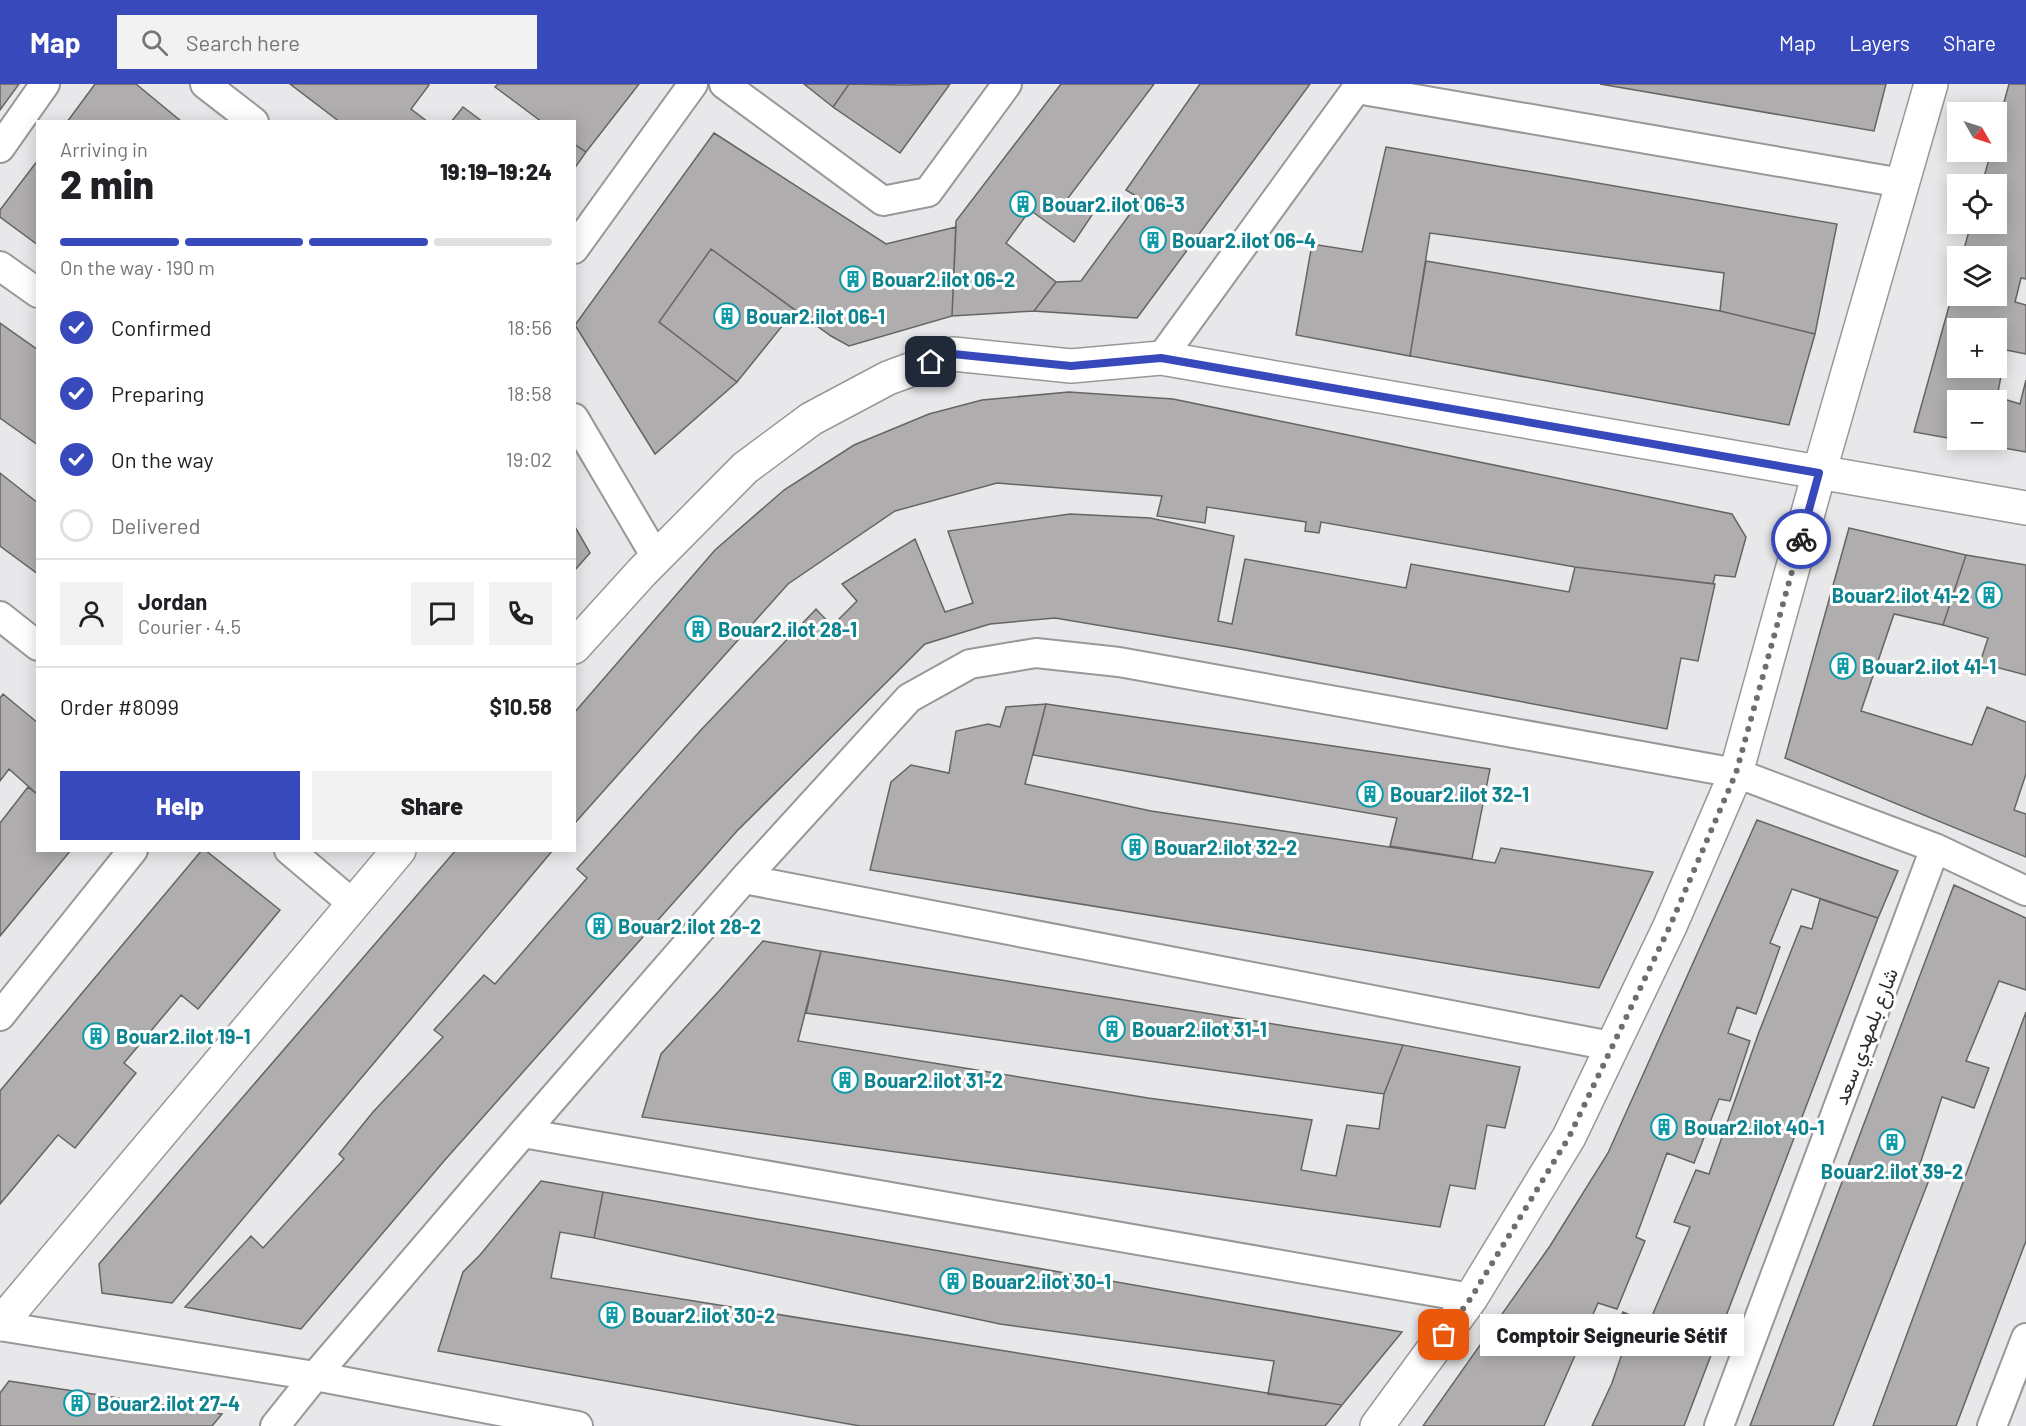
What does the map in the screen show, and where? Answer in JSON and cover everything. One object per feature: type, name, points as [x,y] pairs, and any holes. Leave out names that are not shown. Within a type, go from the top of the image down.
[{"type":"street","points":[[0,148],[45,84]]},
{"type":"street","points":[[205,84],[251,120]]},
{"type":"street","points":[[576,246],[693,84]]},
{"type":"street","points":[[724,84],[883,201],[928,192],[1007,84]]},
{"type":"street","points":[[1377,1426],[1471,1298],[1569,1137],[1670,926],[1736,773],[1819,473],[1931,84]]},
{"type":"street","points":[[1161,358],[1359,86],[1902,183]]},
{"type":"street","points":[[0,266],[36,292]]},
{"type":"street","points":[[576,645],[656,557],[745,468],[811,419],[888,378],[953,354],[1071,366],[1161,358],[2026,508]]},
{"type":"street","points":[[576,421],[656,557]]},
{"type":"street","points":[[2,621],[36,645]]},
{"type":"street","points":[[275,1426],[523,1133],[744,879],[909,698],[970,664],[1036,653],[1119,662],[1736,773],[1935,848],[2026,891]]},
{"type":"street","name":"شارع بلمهدي سعد","points":[[1719,1426],[1935,848]]},
{"type":"street","points":[[0,1016],[131,852]]},
{"type":"street","points":[[291,852],[353,904]]},
{"type":"street","points":[[0,1325],[397,852]]},
{"type":"street","points":[[744,879],[1611,1046]]},
{"type":"street","points":[[523,1133],[1471,1298]]},
{"type":"street","points":[[0,1325],[315,1376],[578,1426]]},
{"type":"street","points":[[1992,1426],[2026,1338]]},
{"type":"building","points":[[0,84],[19,84],[0,110]]},
{"type":"building","points":[[95,84],[136,84],[180,120],[68,120]]},
{"type":"building","points":[[290,84],[429,85],[411,109],[425,120],[337,120]]},
{"type":"building","points":[[498,84],[639,84],[586,152],[576,145],[576,120],[539,120],[495,87]]},
{"type":"building","points":[[804,84],[849,84],[833,107]]},
{"type":"building","points":[[849,84],[950,84],[900,153],[833,107]]},
{"type":"building","name":"Bouar2.ilot 06-3","points":[[1061,84],[1154,84],[1068,198],[1092,215],[1074,242],[1030,210],[1006,243],[1056,282],[1034,311],[952,316],[956,221]]},
{"type":"building","name":"Bouar2.ilot 06-4","points":[[1200,84],[1310,84],[1137,318],[1034,311],[1056,282],[1081,281],[1141,199],[1126,190]]},
{"type":"building","points":[[1600,84],[1886,84],[1874,131]]},
{"type":"building","points":[[2009,84],[2026,84],[2026,279],[2021,278],[2015,302],[2026,305],[2026,354],[2007,350],[2007,318],[1947,318],[1947,378],[2001,378],[1998,390],[1947,390],[1947,438],[1914,432],[1949,306],[2007,306],[2007,246],[1965,246],[1968,234],[2007,234],[2007,174],[1985,174],[1988,162],[2007,162],[2007,102],[2004,102]]},
{"type":"building","points":[[463,107],[480,120],[453,120]]},
{"type":"building","name":"Bouar2.ilot 06-2","points":[[714,133],[886,244],[956,227],[952,316],[849,346],[831,336],[711,249],[659,322],[737,382],[655,454],[576,324]]},
{"type":"building","points":[[576,145],[586,152],[576,166]]},
{"type":"building","points":[[1386,147],[1837,224],[1815,334],[1720,311],[1724,273],[1430,233],[1410,356],[1296,335],[1312,244],[1362,252]]},
{"type":"building","points":[[36,163],[36,244],[0,217],[0,210]]},
{"type":"building","name":"Bouar2.ilot 06-1","points":[[711,249],[795,310],[737,382],[659,322]]},
{"type":"building","points":[[1426,261],[1720,311],[1815,334],[1789,425],[1410,356]]},
{"type":"building","points":[[0,323],[36,349],[36,444],[0,418]]},
{"type":"building","points":[[2026,380],[2026,452],[2007,449],[2007,400],[2020,404]]},
{"type":"building","name":"Bouar2.ilot 28-1","points":[[1069,392],[1173,399],[1732,514],[1746,537],[1735,577],[1715,575],[1713,584],[1575,567],[1321,522],[1319,533],[1305,531],[1306,522],[1207,507],[1205,523],[1157,516],[1162,496],[997,483],[895,511],[788,584],[576,822],[576,711],[715,550],[784,490],[854,445],[929,414],[982,400]]},
{"type":"building","points":[[0,473],[36,501],[36,573],[0,546]]},
{"type":"building","name":"Bouar2.ilot 28-2","points":[[1070,514],[1150,518],[1234,536],[1218,621],[1232,624],[1245,559],[1406,588],[1411,564],[1569,592],[1575,567],[1715,584],[1698,661],[1681,658],[1667,729],[1240,649],[1055,618],[990,624],[925,644],[737,831],[444,1161],[301,1329],[185,1307],[251,1236],[263,1248],[344,1159],[339,1154],[373,1112],[443,1037],[434,1030],[484,975],[495,984],[587,878],[577,869],[700,731],[816,609],[832,626],[857,601],[842,584],[915,539],[945,612],[973,603],[948,531]]},
{"type":"building","points":[[576,528],[590,553],[576,569]]},
{"type":"building","name":"Bouar2.ilot 41-1","points":[[1849,528],[1966,555],[1943,625],[1894,614],[1861,711],[1972,745],[1987,707],[2026,722],[2026,774],[2014,810],[2026,814],[2026,857],[1785,758]]},
{"type":"building","name":"Bouar2.ilot 41-2","points":[[1966,555],[2026,565],[2026,675],[1980,663],[1988,638],[1943,625]]},
{"type":"building","points":[[3,694],[36,721],[36,793],[9,769],[0,781],[0,698]]},
{"type":"building","name":"Bouar2.ilot 32-2","points":[[1046,704],[1025,784],[1151,811],[1495,863],[1501,848],[1653,872],[1599,988],[870,870],[891,782],[911,765],[949,773],[956,731],[988,724],[1000,727],[1006,707]]},
{"type":"building","name":"Bouar2.ilot 32-1","points":[[1046,704],[1490,769],[1472,859],[1390,846],[1397,818],[1033,755]]},
{"type":"building","points":[[28,787],[36,793],[36,852],[69,852],[0,936],[0,823]]},
{"type":"building","name":"Bouar2.ilot 40-1","points":[[1757,820],[1898,871],[1878,918],[1792,889],[1770,943],[1780,947],[1756,1014],[1737,1007],[1728,1033],[1750,1041],[1730,1101],[1719,1099],[1694,1163],[1667,1153],[1636,1237],[1645,1241],[1617,1309],[1598,1303],[1544,1426],[1423,1426],[1550,1246],[1608,1153]]},
{"type":"building","name":"Bouar2.ilot 19-1","points":[[200,852],[208,852],[280,910],[198,1009],[181,995],[124,1063],[136,1073],[75,1148],[58,1135],[0,1204],[0,1091]]},
{"type":"building","points":[[454,852],[551,852],[172,1303],[102,1293],[99,1264]]},
{"type":"building","name":"Bouar2.ilot 39-2","points":[[1954,885],[2026,918],[2026,990],[1999,981],[1966,1061],[1989,1068],[1974,1108],[1942,1097],[1916,1176],[1929,1180],[1833,1426],[1750,1426]]},
{"type":"building","points":[[1820,899],[1878,918],[1684,1426],[1592,1426],[1612,1383],[1626,1342],[1611,1337],[1623,1312],[1649,1323],[1690,1227],[1674,1222],[1696,1170],[1709,1174],[1759,1032],[1801,926],[1812,929]]},
{"type":"building","name":"Bouar2.ilot 31-2","points":[[763,941],[821,951],[798,1041],[1148,1098],[1312,1120],[1301,1170],[1336,1176],[1347,1125],[1379,1129],[1384,1094],[1403,1045],[1520,1067],[1505,1128],[1487,1125],[1475,1189],[1450,1185],[1440,1227],[642,1117],[661,1054]]},
{"type":"building","name":"Bouar2.ilot 31-1","points":[[821,951],[1403,1045],[1384,1094],[806,1013]]},
{"type":"building","points":[[2026,1012],[2026,1241],[1956,1426],[1873,1426]]},
{"type":"building","name":"Bouar2.ilot 30-2","points":[[541,1181],[603,1192],[594,1238],[560,1232],[551,1278],[1342,1405],[1325,1426],[860,1426],[438,1351],[463,1272],[480,1255]]},
{"type":"building","name":"Bouar2.ilot 30-1","points":[[603,1192],[1402,1332],[1342,1405],[1268,1394],[1274,1361],[1000,1324],[594,1238]]},
{"type":"building","name":"Bouar2.ilot 27-4","points":[[9,1381],[222,1414],[212,1426],[0,1426],[0,1393]]},
{"type":"way so far","points":[[1444,1335],[1471,1298],[1569,1137],[1670,926],[1736,773],[1801,539]]},
{"type":"place","name":"Bouar2.ilot 06-3","points":[[1023,204]]},
{"type":"place","name":"Bouar2.ilot 06-4","points":[[1153,240]]},
{"type":"place","name":"Bouar2.ilot 06-2","points":[[853,279]]},
{"type":"place","name":"Bouar2.ilot 06-1","points":[[727,316]]},
{"type":"place","name":"Bouar2.ilot 41-2","points":[[1989,595]]},
{"type":"place","name":"Bouar2.ilot 28-1","points":[[698,629]]},
{"type":"place","name":"Bouar2.ilot 41-1","points":[[1843,666]]},
{"type":"place","name":"Bouar2.ilot 32-1","points":[[1370,794]]},
{"type":"place","name":"Bouar2.ilot 32-2","points":[[1135,847]]},
{"type":"place","name":"Bouar2.ilot 28-2","points":[[599,926]]},
{"type":"place","name":"Bouar2.ilot 31-1","points":[[1112,1029]]},
{"type":"place","name":"Bouar2.ilot 19-1","points":[[96,1036]]},
{"type":"place","name":"Bouar2.ilot 31-2","points":[[845,1080]]},
{"type":"place","name":"Bouar2.ilot 40-1","points":[[1664,1127]]},
{"type":"place","name":"Bouar2.ilot 39-2","points":[[1892,1142]]},
{"type":"place","name":"Bouar2.ilot 30-1","points":[[953,1281]]},
{"type":"place","name":"Bouar2.ilot 30-2","points":[[612,1315]]},
{"type":"place","name":"Comptoir Seigneurie Sétif","points":[[1444,1335]]},
{"type":"place","name":"Bouar2.ilot 27-4","points":[[77,1403]]},
{"type":"route","points":[[931,362],[953,354],[1071,366],[1161,358],[1819,473],[1801,539]]}]
